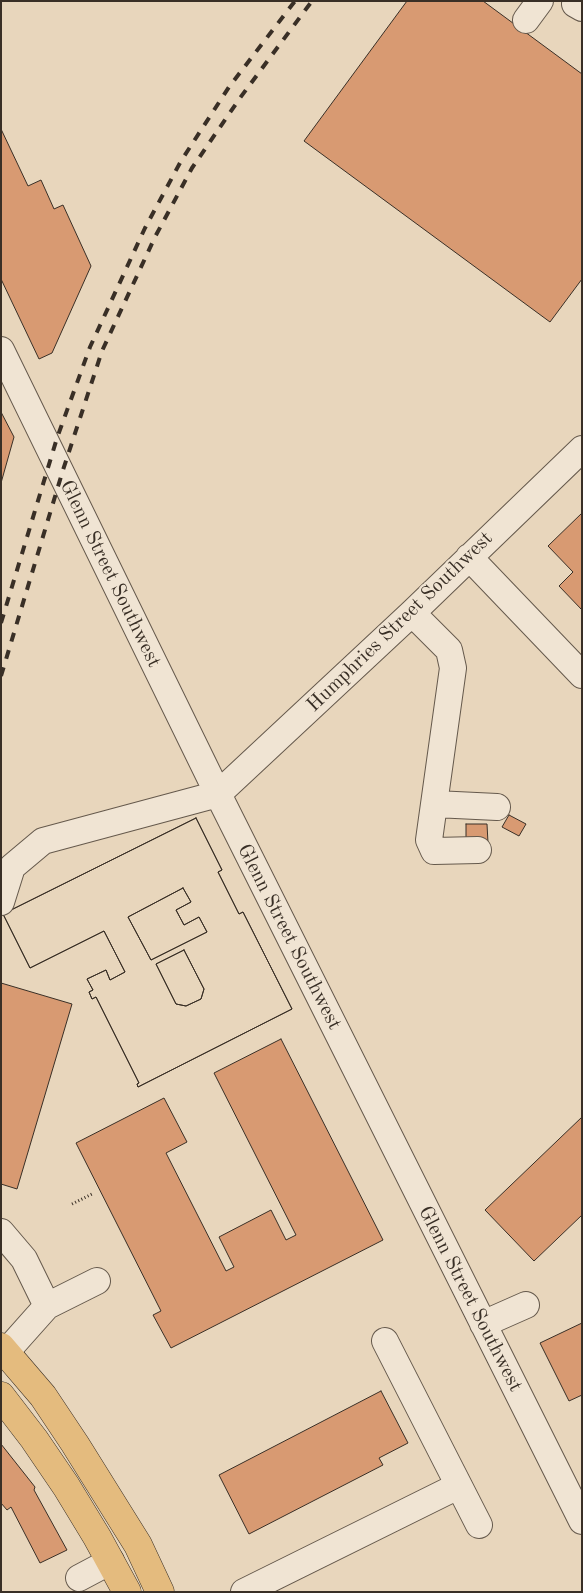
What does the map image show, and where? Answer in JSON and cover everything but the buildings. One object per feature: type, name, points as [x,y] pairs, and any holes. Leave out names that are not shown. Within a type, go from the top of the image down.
[{"type":"main road","points":[[4,1350],[43,1396],[80,1453],[138,1544],[160,1592]]},
{"type":"main road","points":[[1,1396],[34,1438],[66,1486],[111,1561],[127,1592]]},
{"type":"street","points":[[577,1],[575,4],[582,8]]},
{"type":"street","name":"Glenn Street Southwest","points":[[1,350],[218,794],[582,1522]]},
{"type":"street","name":"Humphries Street Southwest","points":[[218,794],[412,613],[582,449]]},
{"type":"street","points":[[469,557],[582,675]]},
{"type":"street","points":[[412,613],[449,650],[453,668],[429,840],[434,851],[478,850]]},
{"type":"street","points":[[1,902],[12,867],[43,841],[218,794]]},
{"type":"street","points":[[434,804],[497,807]]},
{"type":"street","points":[[1,1232],[24,1259],[47,1306]]},
{"type":"street","points":[[4,1350],[47,1306],[97,1281]]},
{"type":"street","points":[[483,1324],[526,1305]]},
{"type":"street","points":[[385,1342],[478,1525]]},
{"type":"street","points":[[244,1592],[458,1486]]},
{"type":"street","points":[[79,1578],[111,1561]]},
{"type":"path","points":[[72,1204],[92,1194]]},
{"type":"railway","points":[[1,623],[57,438],[90,347],[145,228],[181,161],[229,87],[295,1]]},
{"type":"railway","points":[[1,676],[63,470],[102,351],[155,237],[192,168],[240,98],[312,1]]}]
